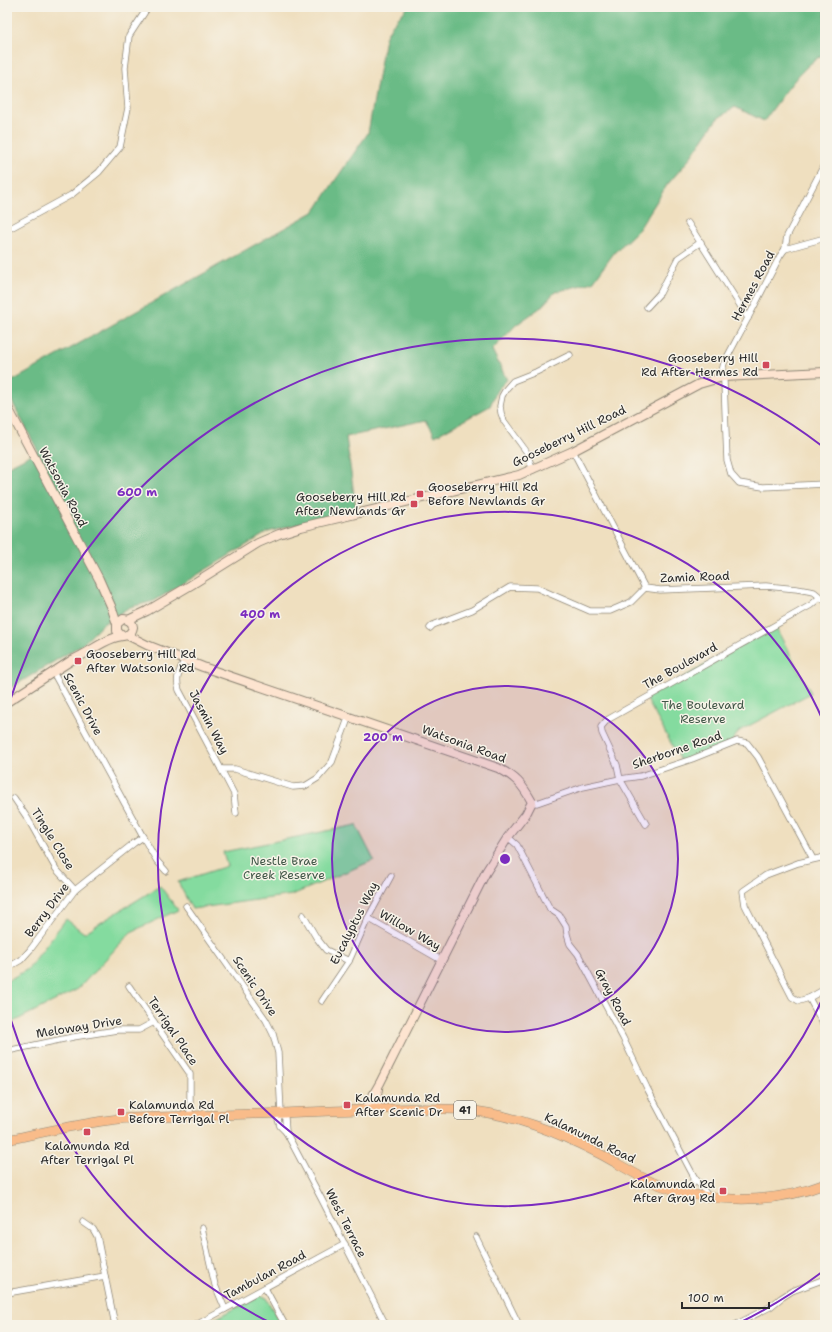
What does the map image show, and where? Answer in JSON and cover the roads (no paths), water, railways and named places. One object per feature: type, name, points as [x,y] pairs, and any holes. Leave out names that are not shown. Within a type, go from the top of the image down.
[{"type":"main road","name":"Kalamunda Road","points":[[7,1140],[98,1122],[139,1118],[364,1110],[465,1110],[514,1118],[548,1130],[600,1154],[651,1181],[665,1187],[688,1193],[751,1199],[798,1193],[825,1184]]},
{"type":"street","points":[[7,230],[71,195],[99,172],[120,147],[128,108],[125,68],[129,36],[148,7]]},
{"type":"street","name":"Hermes Road","points":[[825,163],[787,236],[785,249],[722,368],[724,382],[727,460],[731,474],[740,483],[763,487],[825,484]]},
{"type":"street","points":[[688,223],[748,318]]},
{"type":"street","points":[[785,249],[825,238]]},
{"type":"street","points":[[647,308],[660,293],[678,258],[701,242]]},
{"type":"street","points":[[533,470],[526,451],[504,421],[500,406],[502,396],[506,389],[522,376],[536,372],[570,355]]},
{"type":"street","name":"Gooseberry Hill Road","points":[[130,623],[142,618],[173,599],[192,585],[258,543],[287,532],[507,479],[533,470],[573,451],[699,384],[723,377],[825,372]]},
{"type":"street","name":"Watsonia Road","points":[[7,406],[99,579],[120,631],[146,645],[203,667],[498,768],[511,774],[523,786],[532,802]]},
{"type":"street","name":"Zamia Road","points":[[573,451],[645,588],[660,590],[766,586],[797,588],[814,592],[823,599]]},
{"type":"street","name":"Watsonia Road","points":[[99,579],[116,609],[130,623],[142,642]]},
{"type":"street","points":[[430,628],[433,625],[472,610],[510,587],[537,588],[590,611],[610,611],[632,602],[645,588]]},
{"type":"street","name":"The Boulevard","points":[[646,824],[620,779],[617,765],[602,733],[601,727],[606,720],[823,599]]},
{"type":"street","points":[[120,620],[130,623],[130,634],[120,631],[120,620]]},
{"type":"street","points":[[7,702],[72,660],[82,656],[105,642],[120,631]]},
{"type":"street","name":"Jasmin Way","points":[[185,659],[179,671],[176,682],[221,769],[235,769],[293,787],[305,786],[318,778],[332,762],[349,716]]},
{"type":"street","name":"Scenic Drive","points":[[53,672],[143,837],[157,861],[166,871]]},
{"type":"street","name":"Sherborne Road","points":[[532,802],[537,803],[545,801],[583,787],[640,776],[692,759],[737,741],[747,743],[758,757],[813,859]]},
{"type":"street","points":[[221,769],[234,794],[236,813]]},
{"type":"street","name":"Tingle Close","points":[[14,798],[28,819],[56,869],[75,890]]},
{"type":"street","points":[[364,1110],[380,1083],[486,872],[508,837],[526,814],[532,802]]},
{"type":"street","name":"Berry Drive","points":[[8,965],[21,960],[30,950],[75,890],[143,837]]},
{"type":"street","name":"Gray Road","points":[[508,837],[516,845],[551,910],[560,915],[566,926],[570,944],[578,954],[623,1038],[647,1088],[693,1175],[708,1196]]},
{"type":"street","points":[[825,857],[798,863],[766,875],[744,890],[745,905],[792,997],[799,1001],[809,998],[825,989]]},
{"type":"street","name":"Eucalyptus Way","points":[[322,1001],[349,961],[368,918],[390,876]]},
{"type":"street","name":"Scenic Drive","points":[[186,906],[266,1020],[278,1053],[281,1113]]},
{"type":"street","points":[[303,915],[326,950],[349,961]]},
{"type":"street","name":"Willow Way","points":[[368,918],[441,960]]},
{"type":"street","name":"Terrigal Place","points":[[128,986],[190,1074],[190,1116]]},
{"type":"street","points":[[809,998],[825,1027]]},
{"type":"street","name":"Meloway Drive","points":[[7,1051],[73,1037],[117,1030],[139,1030],[154,1022]]},
{"type":"street","points":[[379,1110],[376,1101],[380,1083]]},
{"type":"street","name":"West Terrace","points":[[281,1113],[286,1118],[286,1132],[386,1325]]},
{"type":"street","points":[[688,1193],[693,1183],[693,1175]]},
{"type":"street","points":[[82,1222],[93,1229],[97,1236],[116,1325]]},
{"type":"street","points":[[202,1228],[214,1285],[225,1309]]},
{"type":"street","points":[[476,1237],[519,1325]]},
{"type":"street","name":"Tambulan Road","points":[[196,1325],[345,1244]]},
{"type":"street","points":[[7,1293],[105,1276]]},
{"type":"street","points":[[735,1325],[770,1307],[792,1291],[825,1279]]},
{"type":"street","points":[[265,1288],[285,1325]]},
{"type":"place","name":"Gooseberry Hill Rd After Hermes Rd","points":[[766,365]]},
{"type":"place","name":"Gooseberry Hill Rd Before Newlands Gr","points":[[420,494]]},
{"type":"place","name":"Gooseberry Hill Rd After Newlands Gr","points":[[414,504]]},
{"type":"place","name":"Gooseberry Hill Rd After Watsonia Rd","points":[[78,661]]},
{"type":"place","name":"Kalamunda Rd After Scenic Dr","points":[[347,1105]]},
{"type":"place","name":"Kalamunda Rd Before Terrigal Pl","points":[[121,1112]]},
{"type":"place","name":"Kalamunda Rd After Terrigal Pl","points":[[87,1132]]},
{"type":"place","name":"Kalamunda Rd After Gray Rd","points":[[723,1191]]},
{"type":"park label","name":"The Boulevard Reserve","points":[[703,712]]},
{"type":"park label","name":"Nestle Brae Creek Reserve","points":[[284,868]]}]
